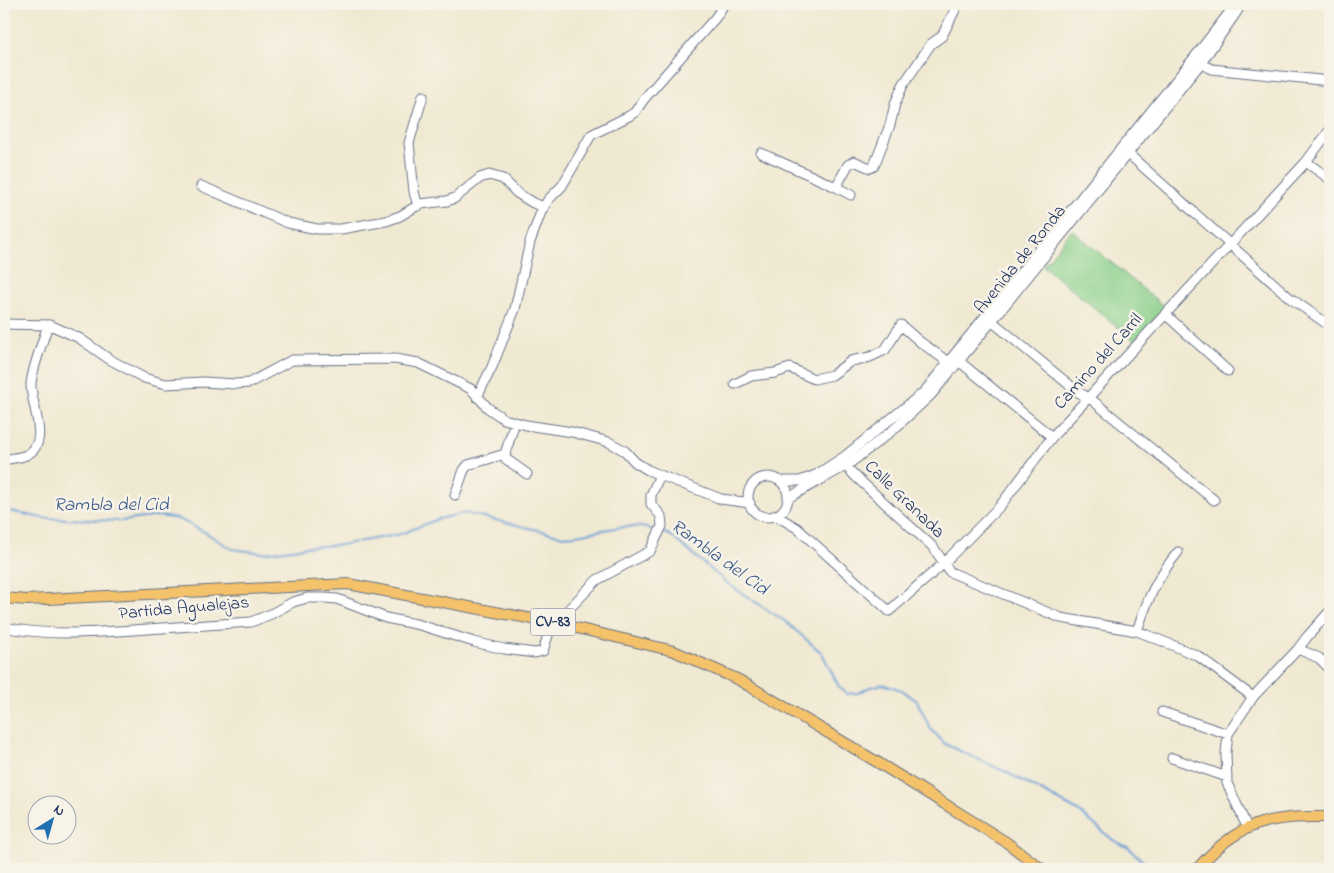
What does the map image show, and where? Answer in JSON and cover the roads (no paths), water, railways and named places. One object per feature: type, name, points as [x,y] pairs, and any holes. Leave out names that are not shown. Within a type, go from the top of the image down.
[{"type":"main road","name":"CV-83","points":[[4,598],[27,600],[348,584],[564,625],[674,651],[739,680],[1006,842],[1042,869]]},
{"type":"main road","points":[[1197,869],[1226,840],[1247,827],[1264,821],[1289,818],[1330,818]]},
{"type":"street","points":[[478,397],[515,308],[530,242],[548,200],[562,186],[591,135],[635,112],[644,99],[711,24],[724,4]]},
{"type":"street","points":[[836,186],[851,162],[854,161],[870,168],[874,166],[903,85],[931,44],[942,36],[958,4]]},
{"type":"street","name":"Avenida de Ronda","points":[[1197,61],[1233,4]]},
{"type":"street","name":"Avenida de Ronda","points":[[787,502],[893,430],[930,395],[953,360],[989,319],[1236,14],[1241,4]]},
{"type":"street","points":[[1197,61],[1211,69],[1330,81]]},
{"type":"street","points":[[418,206],[414,192],[409,143],[423,96]]},
{"type":"street","name":"Camino del Carril","points":[[797,528],[889,612],[943,564],[1000,506],[1052,438],[1306,162],[1330,130]]},
{"type":"street","points":[[1125,151],[1290,298],[1330,326]]},
{"type":"street","points":[[761,153],[836,186],[851,195]]},
{"type":"street","points":[[1306,162],[1330,179]]},
{"type":"street","points":[[201,186],[288,223],[317,229],[341,230],[386,221],[400,216],[420,204],[447,201],[455,198],[480,178],[489,175],[502,179],[517,193],[533,204],[544,208]]},
{"type":"street","points":[[1165,314],[1228,371]]},
{"type":"street","points":[[989,319],[1214,500]]},
{"type":"street","points":[[4,324],[48,325],[79,338],[109,359],[144,378],[166,384],[203,382],[249,383],[292,360],[395,359],[418,364],[471,389],[488,408],[504,419],[526,425],[572,432],[609,442],[625,451],[635,462],[660,475],[730,502],[749,499]]},
{"type":"street","points":[[4,460],[27,455],[36,447],[38,440],[38,418],[32,396],[31,383],[48,325]]},
{"type":"street","points":[[735,384],[751,376],[775,373],[790,368],[814,378],[832,375],[851,361],[870,357],[885,350],[901,325],[919,342],[953,360],[1052,438]]},
{"type":"street","points":[[515,422],[505,454],[506,459],[526,474]]},
{"type":"street","points":[[455,495],[464,470],[468,465],[505,454]]},
{"type":"street","name":"Avenida de Ronda","points":[[781,481],[800,481],[843,463]]},
{"type":"street","name":"Calle Granada","points":[[843,463],[933,547],[943,564]]},
{"type":"street","name":"Partida Agualejas","points":[[4,627],[57,632],[102,632],[251,622],[293,602],[316,598],[337,600],[386,618],[420,624],[474,642],[504,649],[535,653],[543,651],[550,632],[561,617],[597,580],[650,551],[662,526],[661,516],[651,504],[653,490],[660,475]]},
{"type":"street","points":[[764,477],[773,477],[781,481],[786,489],[787,515],[797,528],[775,515],[763,516],[753,509],[749,499],[751,487],[756,481],[764,477]]},
{"type":"street","points":[[775,515],[787,502]]},
{"type":"street","points":[[1137,631],[1147,598],[1165,568],[1178,552]]},
{"type":"street","points":[[943,564],[950,572],[1061,618],[1137,631],[1198,656],[1253,697]]},
{"type":"street","points":[[1247,827],[1229,790],[1226,754],[1228,734],[1253,697],[1298,649],[1306,637],[1330,611]]},
{"type":"street","points":[[1298,649],[1319,658],[1330,669]]},
{"type":"street","points":[[1162,712],[1228,734]]},
{"type":"street","points":[[1172,758],[1227,777]]},
{"type":"waterway","name":"Rambla del Cid","points":[[4,510],[42,518],[121,521],[159,516],[179,519],[232,549],[263,553],[306,547],[340,545],[401,534],[438,519],[465,513],[563,536],[622,527],[645,528],[657,531]]},
{"type":"waterway","name":"Rambla del Cid","points":[[662,532],[670,535],[728,584],[786,622],[822,653],[839,687],[847,694],[858,693],[882,684],[902,690],[917,701],[930,728],[945,744],[1006,772],[1078,811],[1113,840],[1129,848],[1151,869]]}]
